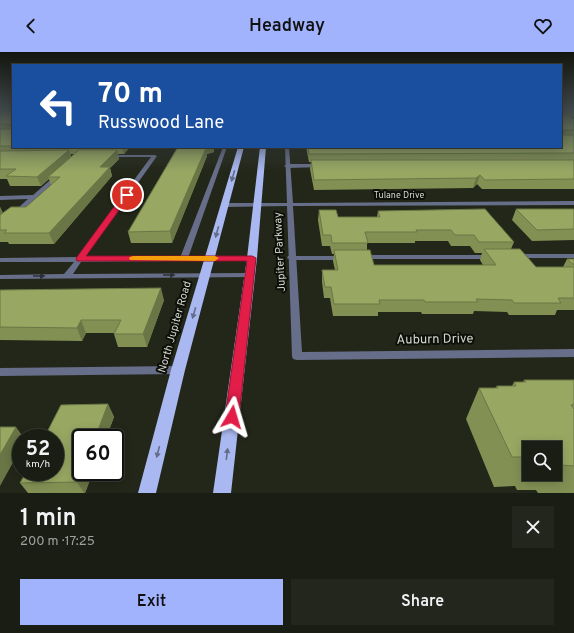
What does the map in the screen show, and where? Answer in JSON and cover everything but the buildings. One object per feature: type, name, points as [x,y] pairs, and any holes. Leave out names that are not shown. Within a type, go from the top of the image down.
[{"type":"main road","name":"North Jupiter Road","points":[[147,493],[178,370],[241,148]]},
{"type":"main road","points":[[222,493],[250,275],[263,148]]},
{"type":"street","points":[[184,258],[225,148]]},
{"type":"street","name":"Jupiter Parkway","points":[[287,148],[288,204],[297,356]]},
{"type":"street","points":[[67,276],[155,156],[103,156]]},
{"type":"street","points":[[287,166],[327,166]]},
{"type":"street","points":[[0,227],[63,172]]},
{"type":"street","points":[[0,198],[34,197]]},
{"type":"street","name":"Tulane Drive","points":[[224,205],[574,203]]},
{"type":"street","points":[[511,256],[574,256]]},
{"type":"street","points":[[291,258],[495,257]]},
{"type":"street","points":[[0,260],[252,258]]},
{"type":"street","points":[[0,276],[250,275]]},
{"type":"street","name":"Auburn Drive","points":[[297,356],[574,353]]},
{"type":"street","points":[[0,372],[178,370]]},
{"type":"slow traffic","points":[[133,258],[215,258]]},
{"type":"route","points":[[127,195],[80,259],[252,258],[232,417]]}]
